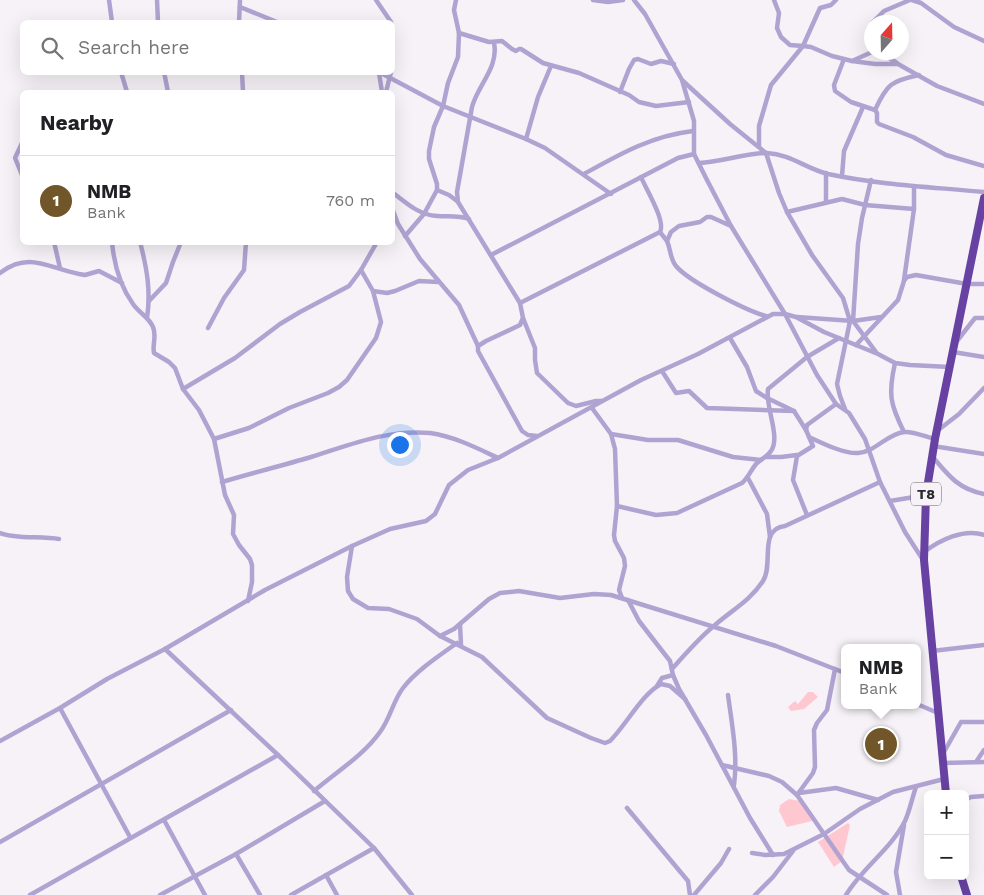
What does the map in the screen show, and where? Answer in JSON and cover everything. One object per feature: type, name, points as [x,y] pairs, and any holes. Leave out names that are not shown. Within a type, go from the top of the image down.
[{"type":"highway","name":"T8","points":[[945,790],[931,651],[924,556],[926,495],[935,439],[983,212],[984,198]]},
{"type":"highway","points":[[962,880],[967,895]]},
{"type":"street","points":[[109,0],[112,20]]},
{"type":"street","points":[[157,0],[158,20]]},
{"type":"street","points":[[240,0],[240,20]]},
{"type":"street","points":[[376,0],[390,20]]},
{"type":"street","points":[[405,236],[424,214],[437,190],[429,159],[429,151],[434,127],[443,106],[448,83],[458,57],[459,33],[454,10],[456,0]]},
{"type":"street","points":[[593,0],[608,2],[623,0]]},
{"type":"street","points":[[634,0],[645,14],[682,80],[694,121],[694,154],[731,226],[785,314],[807,357],[836,404],[846,410]]},
{"type":"street","points":[[774,0],[779,13],[777,28],[781,37],[790,45],[811,47],[852,61],[898,64]]},
{"type":"street","points":[[759,146],[759,126],[771,85],[802,46],[820,8],[836,0]]},
{"type":"street","points":[[880,15],[884,11],[911,0],[921,3],[954,27],[984,42]]},
{"type":"street","points":[[240,7],[272,20]]},
{"type":"street","points":[[459,33],[494,43],[498,40],[502,41],[512,50],[521,49],[535,59],[551,66],[579,72],[629,95],[639,102],[656,106],[688,102]]},
{"type":"street","points":[[458,202],[458,180],[475,98],[494,62],[494,43]]},
{"type":"street","points":[[852,61],[864,56]]},
{"type":"street","points":[[844,59],[834,88],[835,91],[852,102],[875,110]]},
{"type":"street","points":[[620,92],[634,60],[651,64],[661,61],[674,64]]},
{"type":"street","points":[[892,60],[937,86],[984,104]]},
{"type":"street","points":[[526,139],[538,97],[551,66]]},
{"type":"street","points":[[122,75],[126,90]]},
{"type":"street","points":[[165,75],[168,90]]},
{"type":"street","points":[[242,75],[243,90]]},
{"type":"street","points":[[380,75],[383,90]]},
{"type":"street","points":[[383,75],[443,106],[526,139],[556,155],[611,194]]},
{"type":"street","points":[[385,90],[390,75]]},
{"type":"street","points":[[919,75],[890,85],[884,92],[875,110],[877,113],[876,122],[919,139],[946,155],[984,166]]},
{"type":"street","points":[[682,80],[730,124],[766,153],[787,212],[812,255],[843,298],[851,321],[878,354]]},
{"type":"street","points":[[842,176],[844,151],[863,107]]},
{"type":"street","points":[[584,174],[646,142],[664,136],[693,131]]},
{"type":"street","points":[[20,147],[15,158],[20,170]]},
{"type":"street","points":[[699,163],[766,153],[786,157],[826,173],[842,176],[914,187],[984,192]]},
{"type":"street","points":[[491,255],[678,158],[694,154]]},
{"type":"street","points":[[826,173],[826,202]]},
{"type":"street","points":[[520,303],[660,232],[662,228],[661,220],[641,178]]},
{"type":"street","points":[[871,180],[856,260],[851,321],[837,384],[840,396],[846,410],[865,439],[880,482],[905,532],[924,556],[936,543],[943,540],[973,532],[984,535]]},
{"type":"street","points":[[856,345],[898,300],[904,281],[914,209],[914,187]]},
{"type":"street","points":[[437,190],[450,195],[458,202],[520,303],[523,318],[535,348],[537,374],[573,406],[603,401]]},
{"type":"street","points":[[395,195],[406,204],[424,214],[458,216],[470,219]]},
{"type":"street","points":[[787,212],[842,199],[865,204],[914,209]]},
{"type":"street","points":[[395,214],[405,236],[438,282],[459,305],[478,346],[480,356],[522,431],[537,436]]},
{"type":"street","points":[[667,241],[671,232],[679,226],[700,222],[706,217],[711,217],[731,226]]},
{"type":"street","points":[[660,232],[667,241],[673,261],[687,276],[746,310],[766,316]]},
{"type":"street","points":[[55,245],[60,268]]},
{"type":"street","points":[[112,245],[115,263],[122,283],[132,303],[147,318],[154,329],[154,354],[172,365],[214,439],[225,495],[234,515],[233,534],[252,565],[252,582],[248,601]]},
{"type":"street","points":[[141,245],[148,278],[150,301],[147,318]]},
{"type":"street","points":[[150,301],[166,283],[180,245]]},
{"type":"street","points":[[208,328],[224,298],[244,270],[246,245]]},
{"type":"street","points":[[184,389],[235,358],[280,324],[349,286],[361,270],[374,245]]},
{"type":"street","points":[[0,273],[9,266],[28,261],[85,275],[99,271],[122,283]]},
{"type":"street","points":[[214,439],[249,428],[288,408],[339,387],[354,371],[376,338],[380,328],[380,315],[373,290],[361,270]]},
{"type":"street","points":[[904,281],[907,277],[916,275],[967,284],[984,284]]},
{"type":"street","points":[[373,290],[387,293],[419,281],[438,282]]},
{"type":"street","points":[[0,741],[248,601],[352,546],[390,529],[426,522],[434,514],[449,485],[468,470],[498,458],[641,380],[730,338],[766,316],[785,314],[796,317],[846,342],[878,354],[895,363],[950,367]]},
{"type":"street","points":[[796,317],[851,321],[882,317]]},
{"type":"street","points":[[478,346],[520,325],[523,318]]},
{"type":"street","points":[[955,343],[975,318],[984,318]]},
{"type":"street","points":[[730,338],[747,367],[756,391],[794,411],[806,430],[812,447]]},
{"type":"street","points":[[767,457],[774,443],[768,389],[807,357],[839,338]]},
{"type":"street","points":[[953,352],[984,357]]},
{"type":"street","points":[[895,363],[890,395],[892,407],[904,432]]},
{"type":"street","points":[[662,371],[676,393],[693,393],[707,408],[794,411]]},
{"type":"street","points":[[935,439],[984,388]]},
{"type":"street","points":[[806,430],[807,425],[836,404]]},
{"type":"street","points":[[592,408],[611,434],[615,449],[617,506],[614,535],[615,542],[624,558],[625,566],[619,590],[623,598]]},
{"type":"street","points":[[809,437],[854,453],[869,451],[889,438],[904,432],[984,454]]},
{"type":"street","points":[[222,482],[383,435],[431,433],[445,436],[498,458]]},
{"type":"street","points":[[611,434],[648,440],[678,440],[733,457],[761,460]]},
{"type":"street","points":[[617,506],[656,515],[677,514],[742,484],[756,465],[767,457],[798,455],[812,447],[828,445]]},
{"type":"street","points":[[798,455],[793,480],[807,515]]},
{"type":"street","points":[[932,456],[953,480],[968,489],[984,494]]},
{"type":"street","points":[[672,669],[713,626],[747,601],[763,581],[766,573],[770,538],[767,514],[748,478]]},
{"type":"street","points":[[770,538],[773,530],[778,527],[785,526],[880,482]]},
{"type":"street","points":[[890,502],[926,495]]},
{"type":"street","points":[[768,522],[778,527]]},
{"type":"street","points":[[0,533],[59,539]]},
{"type":"street","points":[[352,546],[347,577],[348,591],[353,599],[368,608],[389,609],[412,617],[440,636],[482,657],[547,718],[575,732],[605,742],[610,741],[662,678],[673,675]]},
{"type":"street","points":[[440,636],[460,624],[489,599],[506,592],[560,598],[594,594],[611,595],[776,646],[841,671]]},
{"type":"street","points":[[628,600],[639,620],[670,662],[673,675],[685,700],[750,818],[773,855]]},
{"type":"street","points":[[459,644],[460,624]]},
{"type":"street","points":[[314,791],[335,772],[361,753],[380,732],[403,688],[412,678],[459,644]]},
{"type":"street","points":[[931,651],[984,645]]},
{"type":"street","points":[[165,649],[374,848],[412,895]]},
{"type":"street","points":[[798,794],[813,774],[815,767],[814,730],[827,710],[835,669]]},
{"type":"street","points":[[656,687],[666,684],[685,700]]},
{"type":"street","points":[[728,695],[735,746],[736,768],[734,787]]},
{"type":"street","points":[[921,706],[938,713]]},
{"type":"street","points":[[60,708],[130,837]]},
{"type":"street","points":[[0,842],[230,710]]},
{"type":"street","points":[[984,722],[961,722],[942,759],[984,762]]},
{"type":"street","points":[[976,762],[984,750]]},
{"type":"street","points":[[30,895],[278,755]]},
{"type":"street","points":[[722,765],[769,776],[782,782],[798,794],[844,864],[858,877],[887,895]]},
{"type":"street","points":[[752,853],[784,854],[824,834],[860,809],[893,792],[944,779]]},
{"type":"street","points":[[900,895],[896,872],[904,822],[916,787]]},
{"type":"street","points":[[798,794],[836,788],[878,800]]},
{"type":"street","points":[[969,798],[984,796]]},
{"type":"street","points":[[160,895],[236,854],[325,801]]},
{"type":"street","points":[[627,808],[686,879],[690,895]]},
{"type":"street","points":[[164,820],[204,895]]},
{"type":"street","points":[[846,895],[858,877],[892,841],[904,822]]},
{"type":"street","points":[[291,895],[374,848]]},
{"type":"street","points":[[694,895],[721,863],[729,849]]},
{"type":"street","points":[[755,895],[794,850]]},
{"type":"street","points":[[236,854],[260,895]]},
{"type":"street","points":[[326,875],[337,895]]},
{"type":"shaded area","points":[[808,692],[813,692],[818,697],[804,709],[791,711],[788,707],[795,701],[798,704]]},
{"type":"shaded area","points":[[789,799],[800,801],[812,821],[787,827],[779,811],[780,805]]},
{"type":"shaded area","points":[[848,823],[850,825],[842,861],[834,867],[818,842]]},
{"type":"place","name":"NMB","points":[[881,744]]}]
